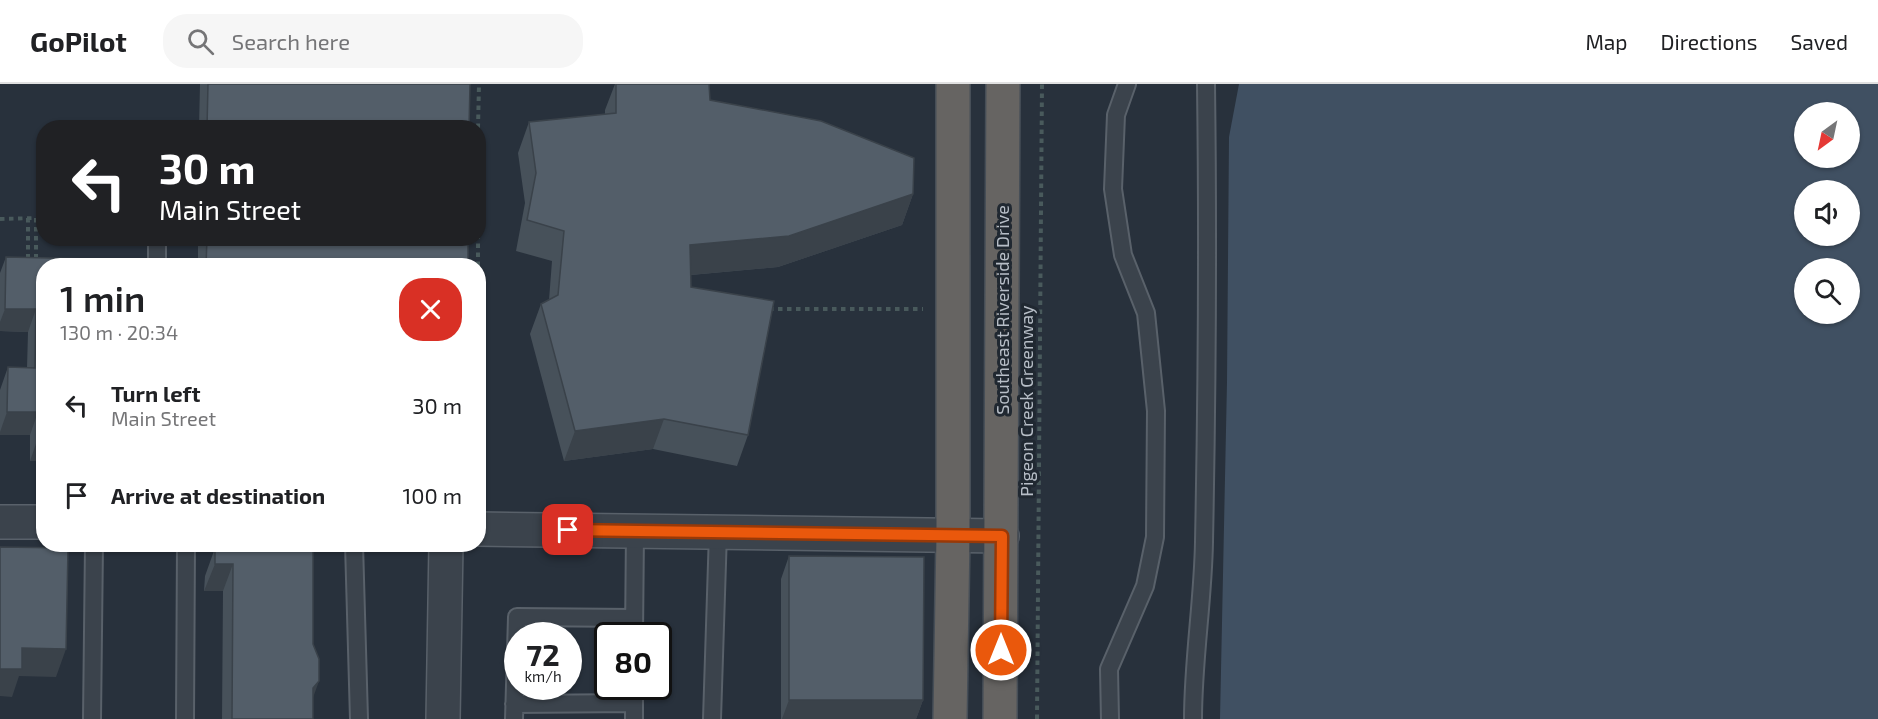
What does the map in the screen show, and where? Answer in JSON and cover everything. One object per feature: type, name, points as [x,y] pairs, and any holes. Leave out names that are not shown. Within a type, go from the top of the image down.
[{"type":"highway","points":[[950,719],[953,535],[953,84]]},
{"type":"highway","name":"Southeast Riverside Drive","points":[[1000,719],[1003,84]]},
{"type":"street","points":[[0,522],[36,522]]},
{"type":"street","points":[[486,529],[1002,536]]},
{"type":"street","points":[[443,719],[446,552]]},
{"type":"lane","points":[[1110,719],[1109,669],[1145,586],[1155,537],[1156,411],[1146,313],[1123,255],[1113,189],[1116,115],[1127,84]]},
{"type":"lane","points":[[1193,719],[1193,688],[1204,546],[1206,84]]},
{"type":"lane","points":[[634,531],[634,622]]},
{"type":"lane","points":[[712,719],[718,532]]},
{"type":"lane","points":[[92,719],[94,552]]},
{"type":"lane","points":[[184,719],[186,552]]},
{"type":"lane","points":[[354,552],[359,719]]},
{"type":"lane","points":[[634,618],[517,617],[514,711],[634,703]]},
{"type":"path","points":[[478,120],[479,84]]},
{"type":"path","name":"Pigeon Creek Greenway","points":[[1037,719],[1042,84]]},
{"type":"path","points":[[28,218],[28,260],[34,260]]},
{"type":"path","points":[[0,219],[36,218],[32,270]]},
{"type":"path","points":[[764,309],[930,309]]},
{"type":"water","points":[[1239,84],[1878,84],[1878,719],[1220,719],[1229,137]]},
{"type":"building","points":[[208,84],[470,84],[469,120],[207,120]]},
{"type":"building","points":[[616,84],[709,84],[710,100],[821,121],[914,158],[913,194],[789,236],[690,245],[691,287],[774,301],[748,435],[664,419],[575,431],[541,304],[558,295],[564,231],[527,220],[536,173],[529,122],[616,113]]},
{"type":"building","points":[[207,246],[468,246],[468,258],[206,258]]},
{"type":"building","points":[[6,257],[50,258],[36,258],[36,309],[5,309]]},
{"type":"building","points":[[36,309],[36,412],[7,412],[8,367],[35,368]]},
{"type":"building","points":[[0,547],[36,548],[36,552],[68,552],[66,649],[22,648],[22,669],[0,669]]},
{"type":"building","points":[[215,552],[313,552],[313,644],[319,659],[319,681],[313,688],[313,719],[232,719],[233,564],[215,564]]},
{"type":"building","points":[[789,556],[924,557],[923,700],[789,700]]},
{"type":"route","points":[[568,530],[1002,536],[1001,650]]}]
